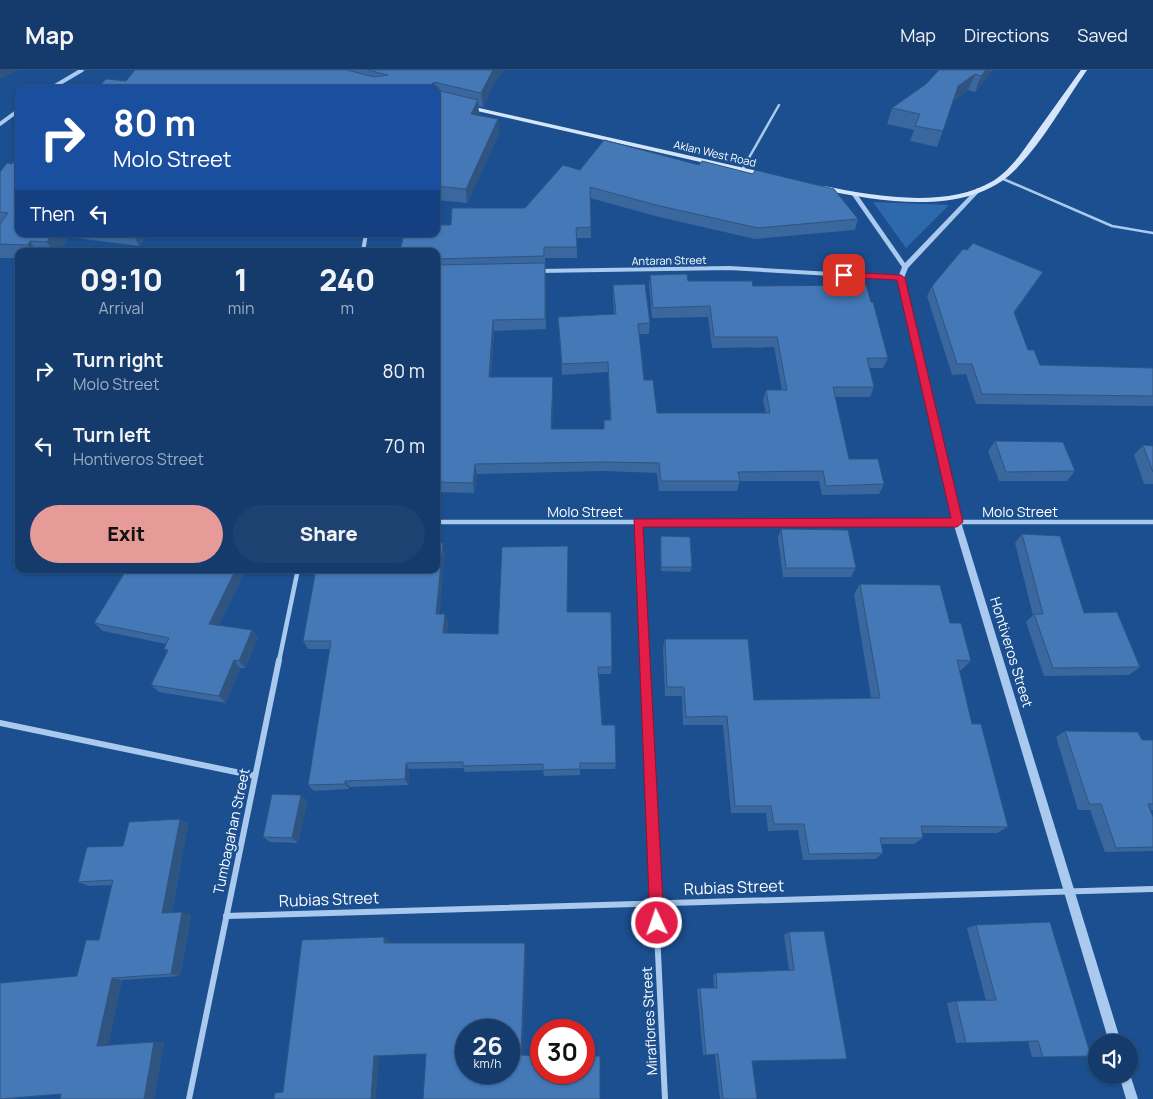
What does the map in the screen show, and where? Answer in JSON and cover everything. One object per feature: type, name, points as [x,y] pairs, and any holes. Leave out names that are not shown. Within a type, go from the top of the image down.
[{"type":"main road","points":[[817,186],[855,195],[920,200],[949,197],[979,189],[1001,178],[1012,169],[1084,70]]},
{"type":"main road","name":"Aklan West Road","points":[[459,106],[770,176]]},
{"type":"street","points":[[57,85],[82,70]]},
{"type":"street","points":[[0,124],[15,113]]},
{"type":"street","points":[[901,278],[905,267],[979,189]]},
{"type":"street","points":[[855,195],[905,267]]},
{"type":"street","name":"Antaran Street","points":[[534,271],[729,268],[901,278]]},
{"type":"street","name":"Hontiveros Street","points":[[901,278],[957,522],[1113,1034]]},
{"type":"street","name":"Molo Street","points":[[440,522],[1153,522]]},
{"type":"street","name":"Miraflores Street","points":[[637,522],[665,1099]]},
{"type":"street","name":"Tumbagahan Street","points":[[189,1099],[297,573]]},
{"type":"street","points":[[0,723],[255,776]]},
{"type":"street","name":"Rubias Street","points":[[226,916],[1153,889]]},
{"type":"street","points":[[1128,1084],[1132,1099]]},
{"type":"lane","points":[[742,170],[779,105]]},
{"type":"lane","points":[[1001,178],[1104,223],[1128,230],[1153,233]]},
{"type":"shaded area","points":[[873,202],[949,205],[906,248]]},
{"type":"building","points":[[135,70],[347,70],[374,77],[388,75],[368,70],[493,70],[481,93],[434,82],[432,85],[101,85],[106,79],[126,81]]},
{"type":"building","points":[[939,70],[986,70],[981,76],[975,74],[958,86],[943,131],[915,126],[920,114],[892,108],[926,84]]},
{"type":"building","points":[[440,91],[478,100],[471,114],[498,119],[466,189],[440,186]]},
{"type":"building","points":[[604,140],[699,165],[702,161],[753,174],[755,170],[834,189],[858,219],[758,228],[660,206],[590,187],[591,227],[576,228],[577,247],[544,247],[544,256],[440,259],[440,248],[401,248],[403,237],[440,237],[440,225],[451,225],[452,208],[525,208],[563,165],[580,170]]},
{"type":"building","points":[[15,160],[15,237],[50,237],[47,242],[30,241],[28,245],[0,244],[0,224],[8,213],[0,212],[0,172],[7,163],[12,164]]},
{"type":"building","points":[[973,243],[1043,272],[1014,312],[1028,350],[1034,350],[1040,365],[1153,368],[1153,396],[982,394],[972,364],[957,364],[932,286],[963,249],[967,250]]},
{"type":"building","points":[[545,263],[545,319],[493,320],[489,377],[553,377],[551,429],[604,429],[604,420],[611,420],[608,362],[562,364],[558,317],[616,314],[613,285],[645,284],[650,323],[638,324],[644,380],[653,380],[657,413],[770,413],[766,390],[787,390],[777,337],[714,337],[710,306],[653,308],[650,275],[687,274],[688,281],[752,281],[753,286],[866,285],[871,302],[873,302],[888,358],[867,358],[874,387],[833,387],[849,459],[878,459],[884,484],[826,486],[823,471],[738,472],[740,481],[661,481],[659,463],[605,462],[475,464],[473,483],[440,482],[440,265]]},
{"type":"building","points":[[995,441],[1063,442],[1075,471],[1006,472]]},
{"type":"building","points":[[1143,445],[1153,446],[1153,472]]},
{"type":"building","points":[[781,529],[848,530],[856,568],[786,568]]},
{"type":"building","points":[[1022,534],[1060,536],[1084,613],[1117,612],[1140,667],[1053,668],[1034,614],[1043,614]]},
{"type":"building","points":[[661,536],[690,537],[692,567],[661,567]]},
{"type":"building","points":[[440,543],[443,543],[436,614],[445,614],[443,633],[498,634],[502,547],[568,546],[567,612],[611,612],[612,667],[598,667],[602,725],[615,725],[616,763],[580,763],[580,769],[543,770],[543,764],[463,766],[463,762],[406,763],[405,779],[345,781],[345,784],[308,785],[331,641],[303,641],[315,573],[440,573]]},
{"type":"building","points":[[125,573],[234,573],[209,624],[252,630],[239,661],[234,660],[219,696],[151,685],[168,650],[164,649],[169,638],[94,623]]},
{"type":"building","points":[[860,584],[940,585],[950,623],[961,623],[971,661],[957,660],[972,724],[981,724],[1008,827],[921,826],[923,838],[880,838],[883,853],[809,854],[804,824],[774,824],[771,806],[735,806],[727,716],[686,717],[684,687],[667,687],[665,639],[748,639],[754,700],[880,698]]},
{"type":"building","points":[[1065,731],[1138,732],[1142,740],[1153,740],[1153,804],[1148,804],[1153,817],[1153,847],[1116,848],[1101,804],[1089,804]]},
{"type":"building","points":[[272,794],[301,795],[292,838],[263,837]]},
{"type":"building","points":[[180,819],[162,913],[182,912],[171,974],[112,978],[97,1046],[154,1042],[144,1099],[60,1099],[61,1094],[0,1099],[0,983],[77,976],[86,940],[99,940],[113,880],[78,882],[87,847],[123,846],[129,822]]},
{"type":"building","points":[[1050,922],[1088,1046],[1088,1056],[1043,1057],[1038,1041],[966,1043],[956,1001],[996,1000],[976,925]]},
{"type":"building","points":[[824,931],[847,1059],[752,1061],[757,1099],[723,1099],[718,1054],[706,1055],[700,988],[717,988],[716,973],[794,970],[789,932]]},
{"type":"building","points":[[384,937],[384,943],[525,943],[521,1055],[530,1055],[530,1084],[595,1084],[595,1056],[600,1056],[600,1099],[423,1099],[426,1054],[374,1056],[371,1099],[274,1099],[275,1093],[283,1092],[302,940]]},
{"type":"route","points":[[657,923],[637,522],[957,522],[901,278],[844,275]]}]
